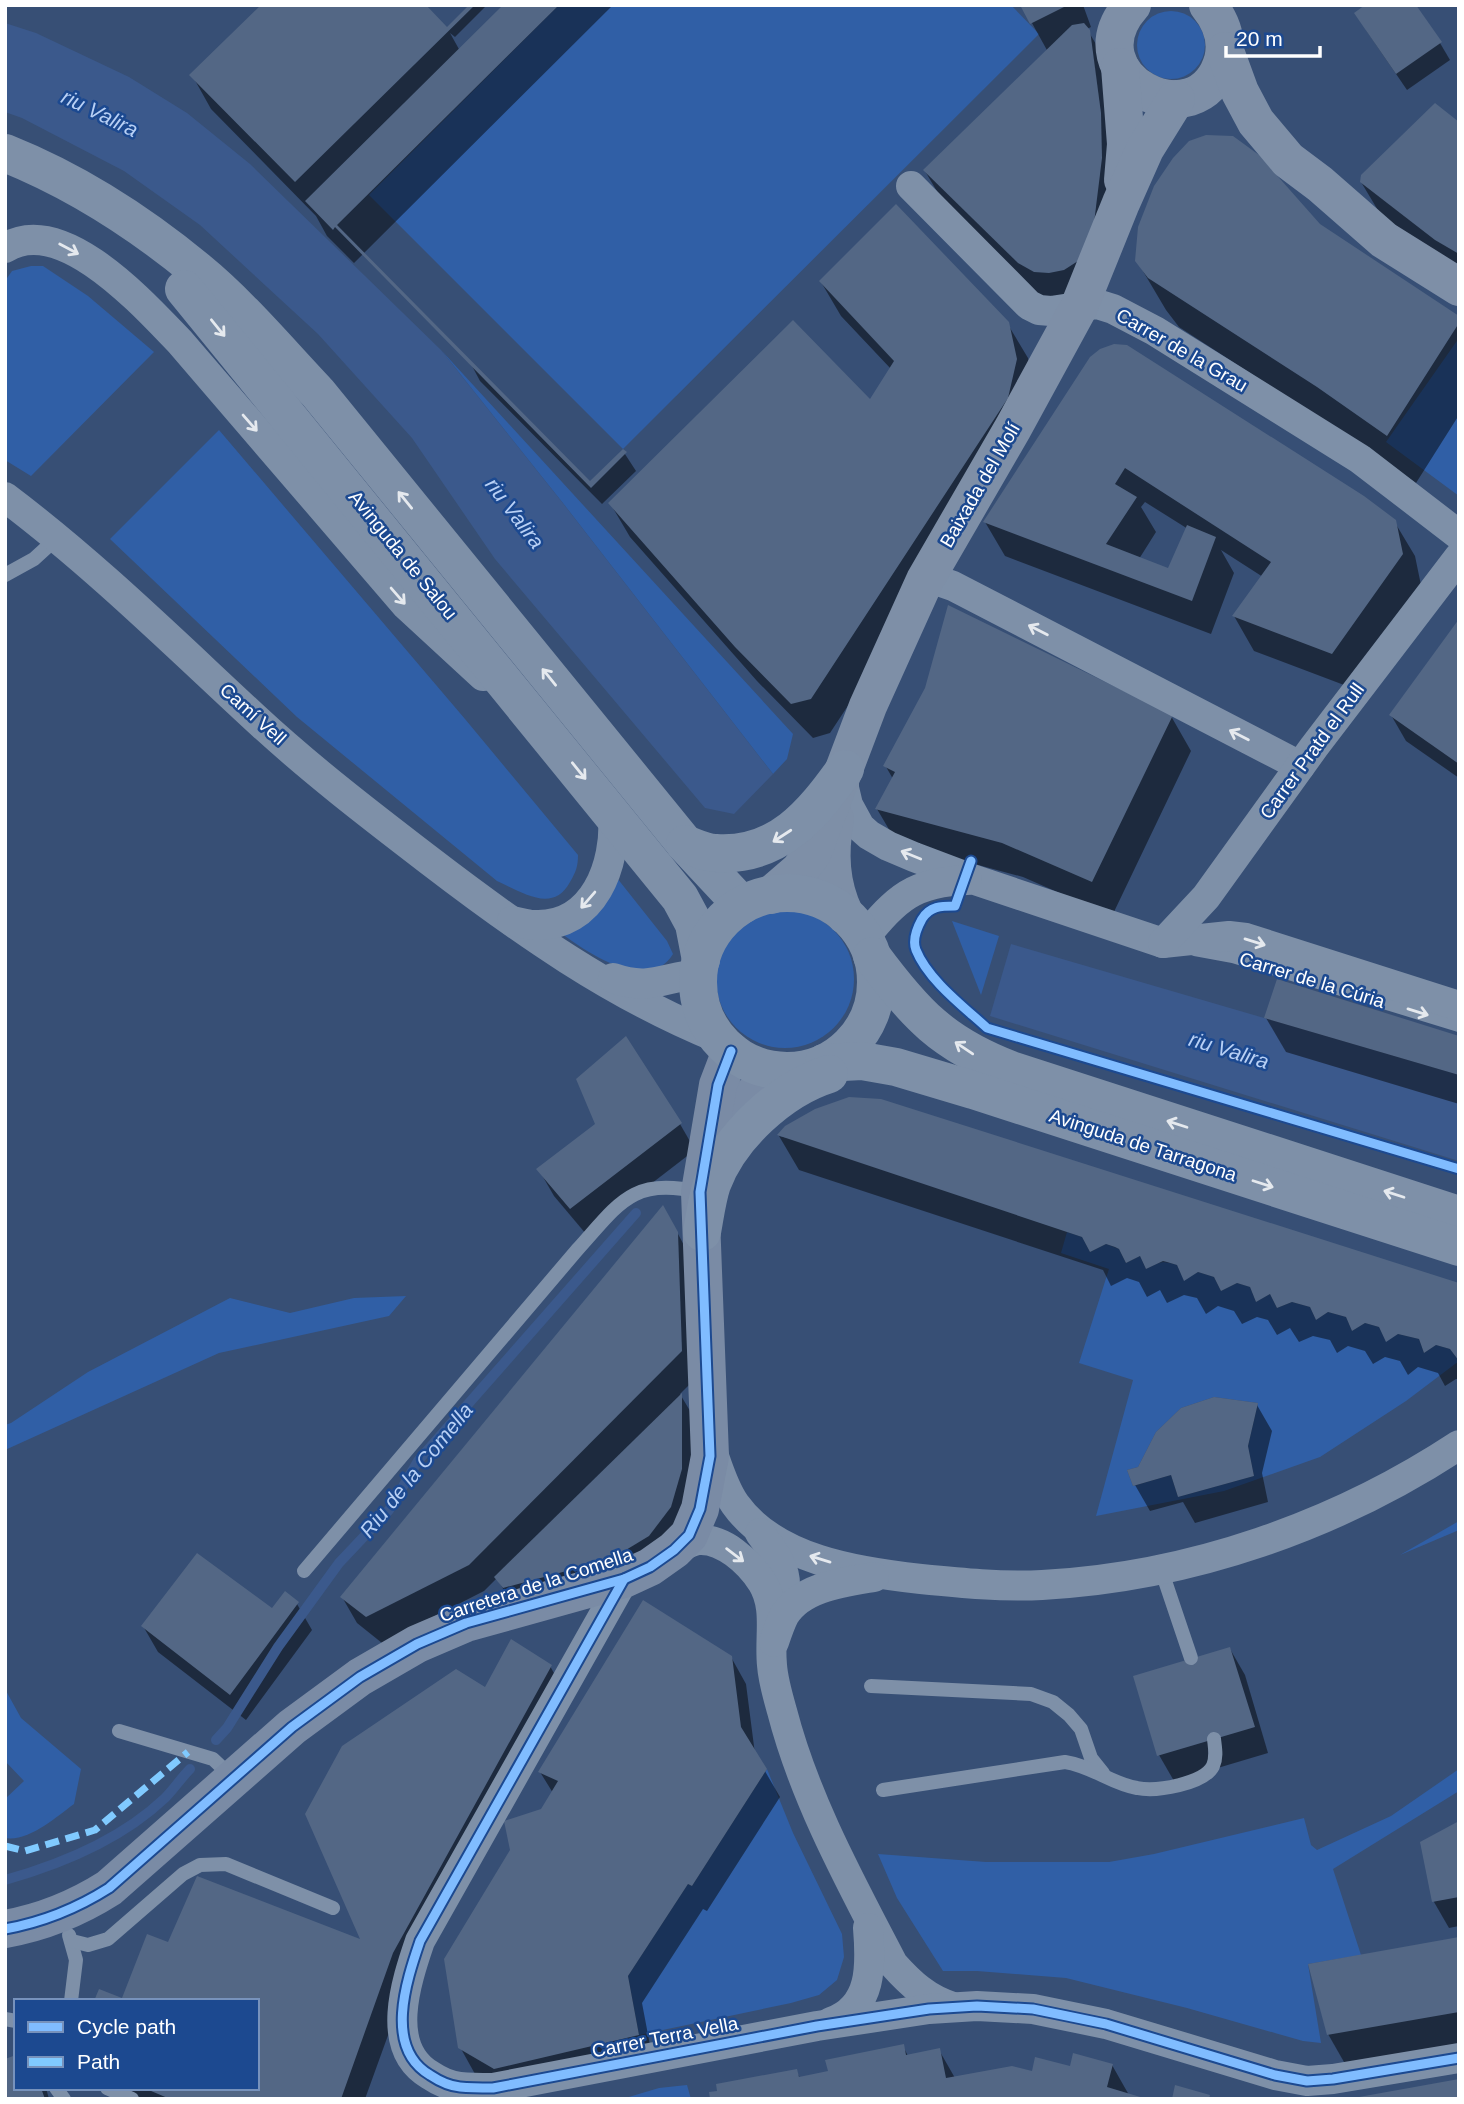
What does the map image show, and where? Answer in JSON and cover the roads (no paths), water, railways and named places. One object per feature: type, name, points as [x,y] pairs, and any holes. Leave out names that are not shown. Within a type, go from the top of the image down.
[{"type":"highway","name":"Avinguda de Salou","points":[[5,153],[63,180],[130,219],[199,271],[318,393],[685,844],[766,895]]},
{"type":"highway","name":"Avinguda de Salou","points":[[63,180],[119,223],[164,267],[206,314],[551,736],[680,898],[694,924],[700,967]]},
{"type":"highway","points":[[685,844],[713,853],[738,852],[769,845],[797,827],[823,800],[845,769]]},
{"type":"highway","points":[[766,895],[810,896],[832,906],[860,936],[876,981],[870,1015],[851,1044],[809,1067],[761,1067],[724,1044],[708,1021],[701,1003],[700,967],[705,947],[720,923],[766,895]]},
{"type":"highway","name":"Avinguda de Tarragona","points":[[860,936],[900,993],[929,1024],[977,1057],[1459,1215]]},
{"type":"highway","name":"Avinguda de Tarragona","points":[[809,1067],[862,1061],[896,1067],[1459,1247]]},
{"type":"highway","points":[[702,1232],[712,1183],[743,1134],[765,1110],[801,1085],[824,1075],[853,1066],[896,1067]]},
{"type":"main road","name":"Baixada del Molí","points":[[1120,13],[1116,52],[1120,67],[1126,144],[1121,203]]},
{"type":"main road","name":"Baixada del Molí","points":[[766,895],[799,871],[812,854],[888,658],[927,577],[1079,307],[1121,203],[1150,141],[1183,98],[1206,86],[1222,64],[1223,24]]},
{"type":"main road","points":[[1223,24],[1240,92],[1256,122],[1283,154]]},
{"type":"main road","points":[[1120,67],[1130,82],[1143,92],[1159,98],[1183,98],[1221,113],[1283,154],[1384,240],[1459,288]]},
{"type":"main road","name":"Baixada del Molí","points":[[845,769],[834,825],[831,865],[836,897],[860,936]]},
{"type":"main road","name":"Carretera de la Comella","points":[[5,1929],[65,1928],[86,1903],[109,1888],[324,1702],[360,1677],[417,1644],[466,1623],[624,1579],[650,1567],[674,1550],[688,1535],[700,1509],[710,1456],[702,1177],[724,1044]]},
{"type":"main road","points":[[702,1177],[721,1131],[741,1104],[756,1090],[809,1067]]},
{"type":"street","name":"Carrer de la Grau","points":[[911,186],[1029,306],[1051,312],[1097,304],[1113,309],[1155,331],[1360,459],[1459,536]]},
{"type":"street","points":[[5,248],[15,242],[34,238],[58,243],[84,257],[151,313],[180,342],[406,605],[551,736]]},
{"type":"street","name":"Camí Vell","points":[[5,496],[58,537],[165,632],[256,719],[348,799],[509,920],[575,965],[724,1044]]},
{"type":"street","name":"Carrer Pratd el Rull","points":[[1163,943],[1206,897],[1300,766],[1459,557]]},
{"type":"street","points":[[927,577],[953,586],[1300,766]]},
{"type":"street","name":"Carrer de la Cúria","points":[[845,769],[844,788],[848,804],[860,827],[869,835],[975,880],[1163,943],[1229,936],[1246,939],[1459,1006]]},
{"type":"street","name":"Camí Vell","points":[[509,920],[533,926],[548,924],[569,917],[589,903],[604,878],[612,852],[615,832],[613,814]]},
{"type":"street","name":"Carrer de la Cúria","points":[[860,936],[896,903],[921,886],[941,881],[975,880]]},
{"type":"street","name":"Camí Vell","points":[[575,965],[620,981],[642,985],[659,984],[700,967]]},
{"type":"street","points":[[709,1441],[734,1503],[780,1560],[785,1575],[786,1596],[772,1645]]},
{"type":"street","points":[[755,1526],[783,1544],[812,1557],[886,1575],[963,1583],[1041,1585],[1116,1577],[1222,1554],[1284,1534],[1391,1486],[1459,1445]]},
{"type":"street","points":[[674,1550],[695,1540],[712,1541],[731,1551],[753,1569],[764,1585],[772,1605],[772,1665],[782,1713],[817,1811],[892,1964],[911,1985],[934,2001],[954,2007]]},
{"type":"street","points":[[772,1645],[785,1614],[805,1597],[822,1588],[886,1575]]},
{"type":"street","name":"Carrer Terra Vella","points":[[624,1579],[420,1941],[409,1973],[402,2026],[404,2042],[422,2071],[458,2087],[493,2088],[817,2026],[977,2006],[1033,2008],[1106,2024],[1275,2076],[1307,2081],[1333,2080],[1459,2058]]},
{"type":"street","points":[[817,2026],[835,2020],[853,2009],[866,1989],[871,1962],[868,1927],[857,1894]]},
{"type":"lane","points":[[5,575],[34,559],[58,537]]},
{"type":"lane","name":"Carrer de la Cúria","points":[[1163,943],[1233,956],[1459,1025]]},
{"type":"lane","points":[[304,1571],[615,1208],[642,1189],[674,1186],[702,1177]]},
{"type":"lane","points":[[1161,1569],[1191,1658]]},
{"type":"lane","points":[[871,1686],[1031,1694],[1053,1702],[1081,1729],[1091,1758],[1107,1776]]},
{"type":"lane","points":[[119,1731],[213,1759],[233,1778]]},
{"type":"lane","points":[[883,1790],[1065,1762],[1082,1764],[1138,1789],[1171,1787],[1199,1779],[1213,1768],[1216,1754],[1214,1739]]},
{"type":"lane","points":[[65,1928],[88,1945],[108,1939],[183,1874],[200,1865],[226,1864],[333,1908]]},
{"type":"lane","points":[[65,1928],[76,1960],[71,1999]]},
{"type":"lane","points":[[112,2090],[132,2099]]},
{"type":"water","name":"riu Valira","points":[[5,23],[36,33],[129,77],[187,113],[250,164],[441,350],[773,774],[734,814],[705,808],[495,559],[412,438],[318,334],[200,225],[124,171],[22,118],[5,112]]},
{"type":"water","name":"riu Valira","points":[[1011,944],[1459,1075],[1459,1161],[990,1016]]},
{"type":"waterway","name":"Riu de la Comella","points":[[216,1740],[227,1728],[278,1647],[339,1563],[389,1510],[418,1461],[636,1213]]},
{"type":"waterway","name":"Riu de la Comella","points":[[5,1880],[69,1858],[111,1838],[148,1813],[190,1769]]}]
